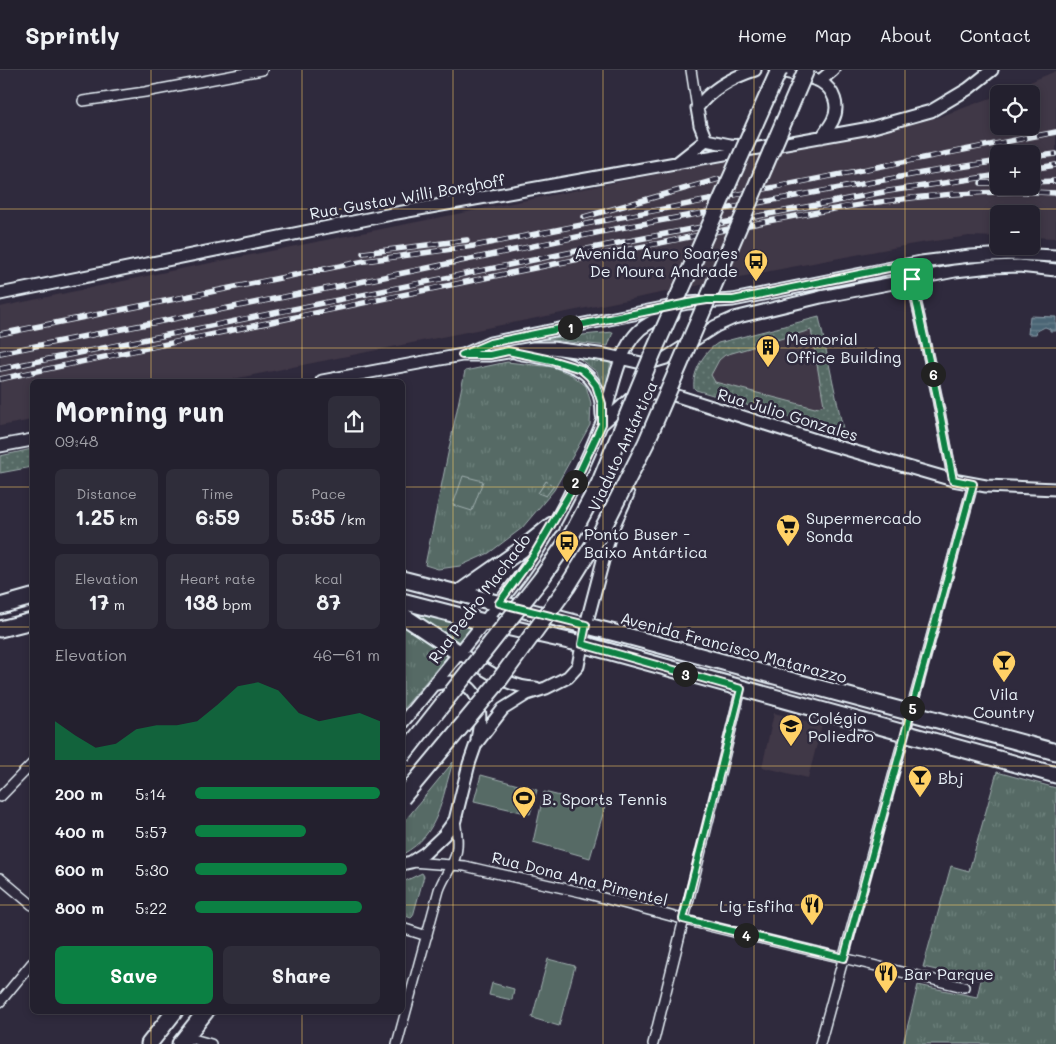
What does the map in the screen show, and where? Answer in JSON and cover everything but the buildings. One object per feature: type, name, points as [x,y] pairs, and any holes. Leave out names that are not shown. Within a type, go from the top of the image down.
[{"type":"main road","name":"Viaduto Antártica","points":[[405,752],[541,579],[572,534],[599,484],[653,353],[777,70]]},
{"type":"main road","name":"Viaduto Antártica","points":[[405,794],[494,686],[567,587],[601,532],[646,443],[806,70]]},
{"type":"main road","points":[[459,593],[522,549],[552,525]]},
{"type":"main road","name":"Avenida Francisco Matarazzo","points":[[405,580],[586,625],[1056,752]]},
{"type":"main road","points":[[0,606],[30,598]]},
{"type":"main road","points":[[405,602],[582,644],[1056,775]]},
{"type":"main road","points":[[405,617],[459,653]]},
{"type":"main road","points":[[0,629],[30,622]]},
{"type":"main road","points":[[149,1044],[172,1014]]},
{"type":"main road","points":[[183,1040],[204,1014]]},
{"type":"street","points":[[83,101],[145,92],[262,70]]},
{"type":"street","points":[[691,70],[700,125],[706,140]]},
{"type":"street","points":[[697,108],[706,97],[719,87],[737,76],[755,70]]},
{"type":"street","points":[[777,70],[820,81],[830,90],[835,99],[837,110],[833,121],[822,137]]},
{"type":"street","points":[[820,81],[834,70]]},
{"type":"street","name":"Rua Gustav Willi Borghoff","points":[[0,294],[397,213],[870,128],[931,111],[968,89],[992,70]]},
{"type":"street","points":[[706,140],[761,148]]},
{"type":"street","points":[[676,164],[706,140]]},
{"type":"street","points":[[462,355],[484,345],[499,341],[688,303],[707,300],[733,300],[908,264],[970,256],[1011,254],[1056,256]]},
{"type":"street","points":[[908,264],[953,480]]},
{"type":"street","points":[[333,379],[462,355],[482,356],[533,348],[552,348],[621,358],[639,364],[655,363],[716,326],[734,318],[820,297],[955,271],[1019,266],[1056,270]]},
{"type":"street","name":"Rua Pedro Machado","points":[[405,718],[499,603],[521,574],[552,525],[570,493],[602,424],[621,358],[637,334],[646,325],[682,311],[733,300]]},
{"type":"street","points":[[476,744],[503,709],[527,694],[546,688],[568,677],[578,666],[586,625],[610,534],[671,394],[700,337]]},
{"type":"street","points":[[508,351],[551,360],[581,369],[596,385],[602,404],[602,424]]},
{"type":"street","name":"Rua Julio Gonzales","points":[[602,424],[631,398],[642,394],[671,394],[828,444],[953,480],[973,484],[1056,489]]},
{"type":"street","points":[[0,446],[30,440]]},
{"type":"street","points":[[820,1044],[973,484]]},
{"type":"street","points":[[459,653],[512,684],[529,688],[546,688]]},
{"type":"street","points":[[397,1044],[442,881],[456,855],[455,820],[468,764],[476,744],[479,729],[480,708],[471,689],[455,681],[446,681],[433,685]]},
{"type":"street","points":[[653,1044],[741,689]]},
{"type":"street","points":[[0,797],[30,766]]},
{"type":"street","points":[[407,863],[432,847],[455,820]]},
{"type":"street","name":"Rua Dona Ana Pimentel","points":[[407,863],[465,866],[563,888],[964,987]]},
{"type":"street","points":[[0,878],[30,903]]},
{"type":"street","points":[[405,929],[427,936]]},
{"type":"street","points":[[0,1002],[30,965]]},
{"type":"street","points":[[183,1040],[211,1044]]},
{"type":"shaded area","points":[[1056,71],[1056,238],[1040,237],[1040,205],[990,205],[990,237],[969,236],[914,244],[765,272],[233,379],[30,379],[30,420],[0,426],[0,307],[175,270],[683,169],[815,145],[936,118],[990,98],[990,135],[1040,135],[1040,85],[1023,85]]},
{"type":"shaded area","points":[[819,317],[844,434],[694,388],[695,375],[703,357],[710,348],[718,343]]},
{"type":"shaded area","name":"Colégio Poliedro","points":[[774,713],[822,725],[808,778],[762,767]]},
{"type":"green space","points":[[819,317],[844,434],[696,390],[694,382],[697,368],[708,351],[718,343]],"holes":[[[811,330],[824,405],[815,408],[715,382],[711,375],[719,360],[725,355]]]},
{"type":"green space","points":[[613,332],[608,346],[543,339]]},
{"type":"green space","points":[[573,354],[611,359],[606,396],[597,372]]},
{"type":"green space","points":[[507,362],[553,367],[572,375],[586,386],[591,403],[590,425],[554,490],[522,528],[489,553],[460,566],[438,569],[425,565],[465,371]],"holes":[[[546,481],[554,486],[546,496],[538,493]]]},
{"type":"green space","points":[[30,449],[30,467],[0,473],[0,456]]},
{"type":"green space","points":[[463,476],[483,481],[472,511],[453,505]]},
{"type":"green space","points":[[546,481],[554,485],[546,497],[538,493]]},
{"type":"green space","points":[[408,609],[474,626],[457,645]]},
{"type":"green space","points":[[405,623],[448,655],[405,707]]},
{"type":"green space","points":[[453,762],[442,802],[432,826],[415,846],[405,853],[405,821]]},
{"type":"green space","points":[[997,772],[1056,788],[1056,1044],[903,1044],[918,985],[977,997],[981,980],[923,967],[951,866],[969,871]]},
{"type":"green space","points":[[481,775],[537,790],[530,814],[474,801]]},
{"type":"green space","points":[[544,792],[605,807],[590,858],[533,842]]},
{"type":"green space","points":[[422,873],[424,876],[411,918],[405,916],[405,881]]},
{"type":"green space","points":[[548,959],[575,966],[559,1026],[532,1018]]},
{"type":"green space","points":[[492,983],[514,989],[512,1000],[489,995]]},
{"type":"water","points":[[1030,316],[1056,317],[1056,331],[1050,331],[1050,329],[1045,327],[1037,331],[1036,334],[1028,334]]},
{"type":"railway","points":[[0,334],[365,261],[474,246],[1056,132]]},
{"type":"railway","points":[[1040,156],[1056,154]]},
{"type":"railway","points":[[0,353],[350,284],[620,228],[990,162]]},
{"type":"railway","points":[[1040,168],[1056,165]]},
{"type":"railway","points":[[0,369],[587,249],[889,191],[990,176]]},
{"type":"railway","points":[[584,217],[719,179]]},
{"type":"railway","points":[[1040,182],[1056,181]]},
{"type":"railway","points":[[981,183],[990,183]]},
{"type":"railway","points":[[0,379],[400,295],[846,207],[951,194],[1003,192],[1056,193]]},
{"type":"railway","points":[[363,253],[467,240]]},
{"type":"place","name":"Avenida Auro Soares De Moura Andrade","points":[[756,282]]},
{"type":"place","name":"Memorial Office Building","points":[[768,368]]},
{"type":"place","name":"Supermercado Sonda","points":[[788,547]]},
{"type":"place","name":"Ponto Buser - Baixo Antártica","points":[[567,563]]},
{"type":"place","name":"Vila Country","points":[[1004,683]]},
{"type":"place","name":"Colégio Poliedro","points":[[791,747]]},
{"type":"place","name":"Bbj","points":[[920,798]]},
{"type":"place","name":"B. Sports Tennis","points":[[524,819]]},
{"type":"place","name":"Lig Esfiha","points":[[812,926]]},
{"type":"place","name":"Bar Parque","points":[[886,994]]},
{"type":"route","points":[[908,264],[912,279],[953,480],[973,484],[844,958],[683,919],[741,689],[582,644],[586,625],[499,603],[533,556],[570,493],[602,424],[602,404],[596,385],[581,369],[551,360],[508,351],[490,355],[462,355],[490,343],[688,303],[707,300],[733,300],[908,264]]}]
